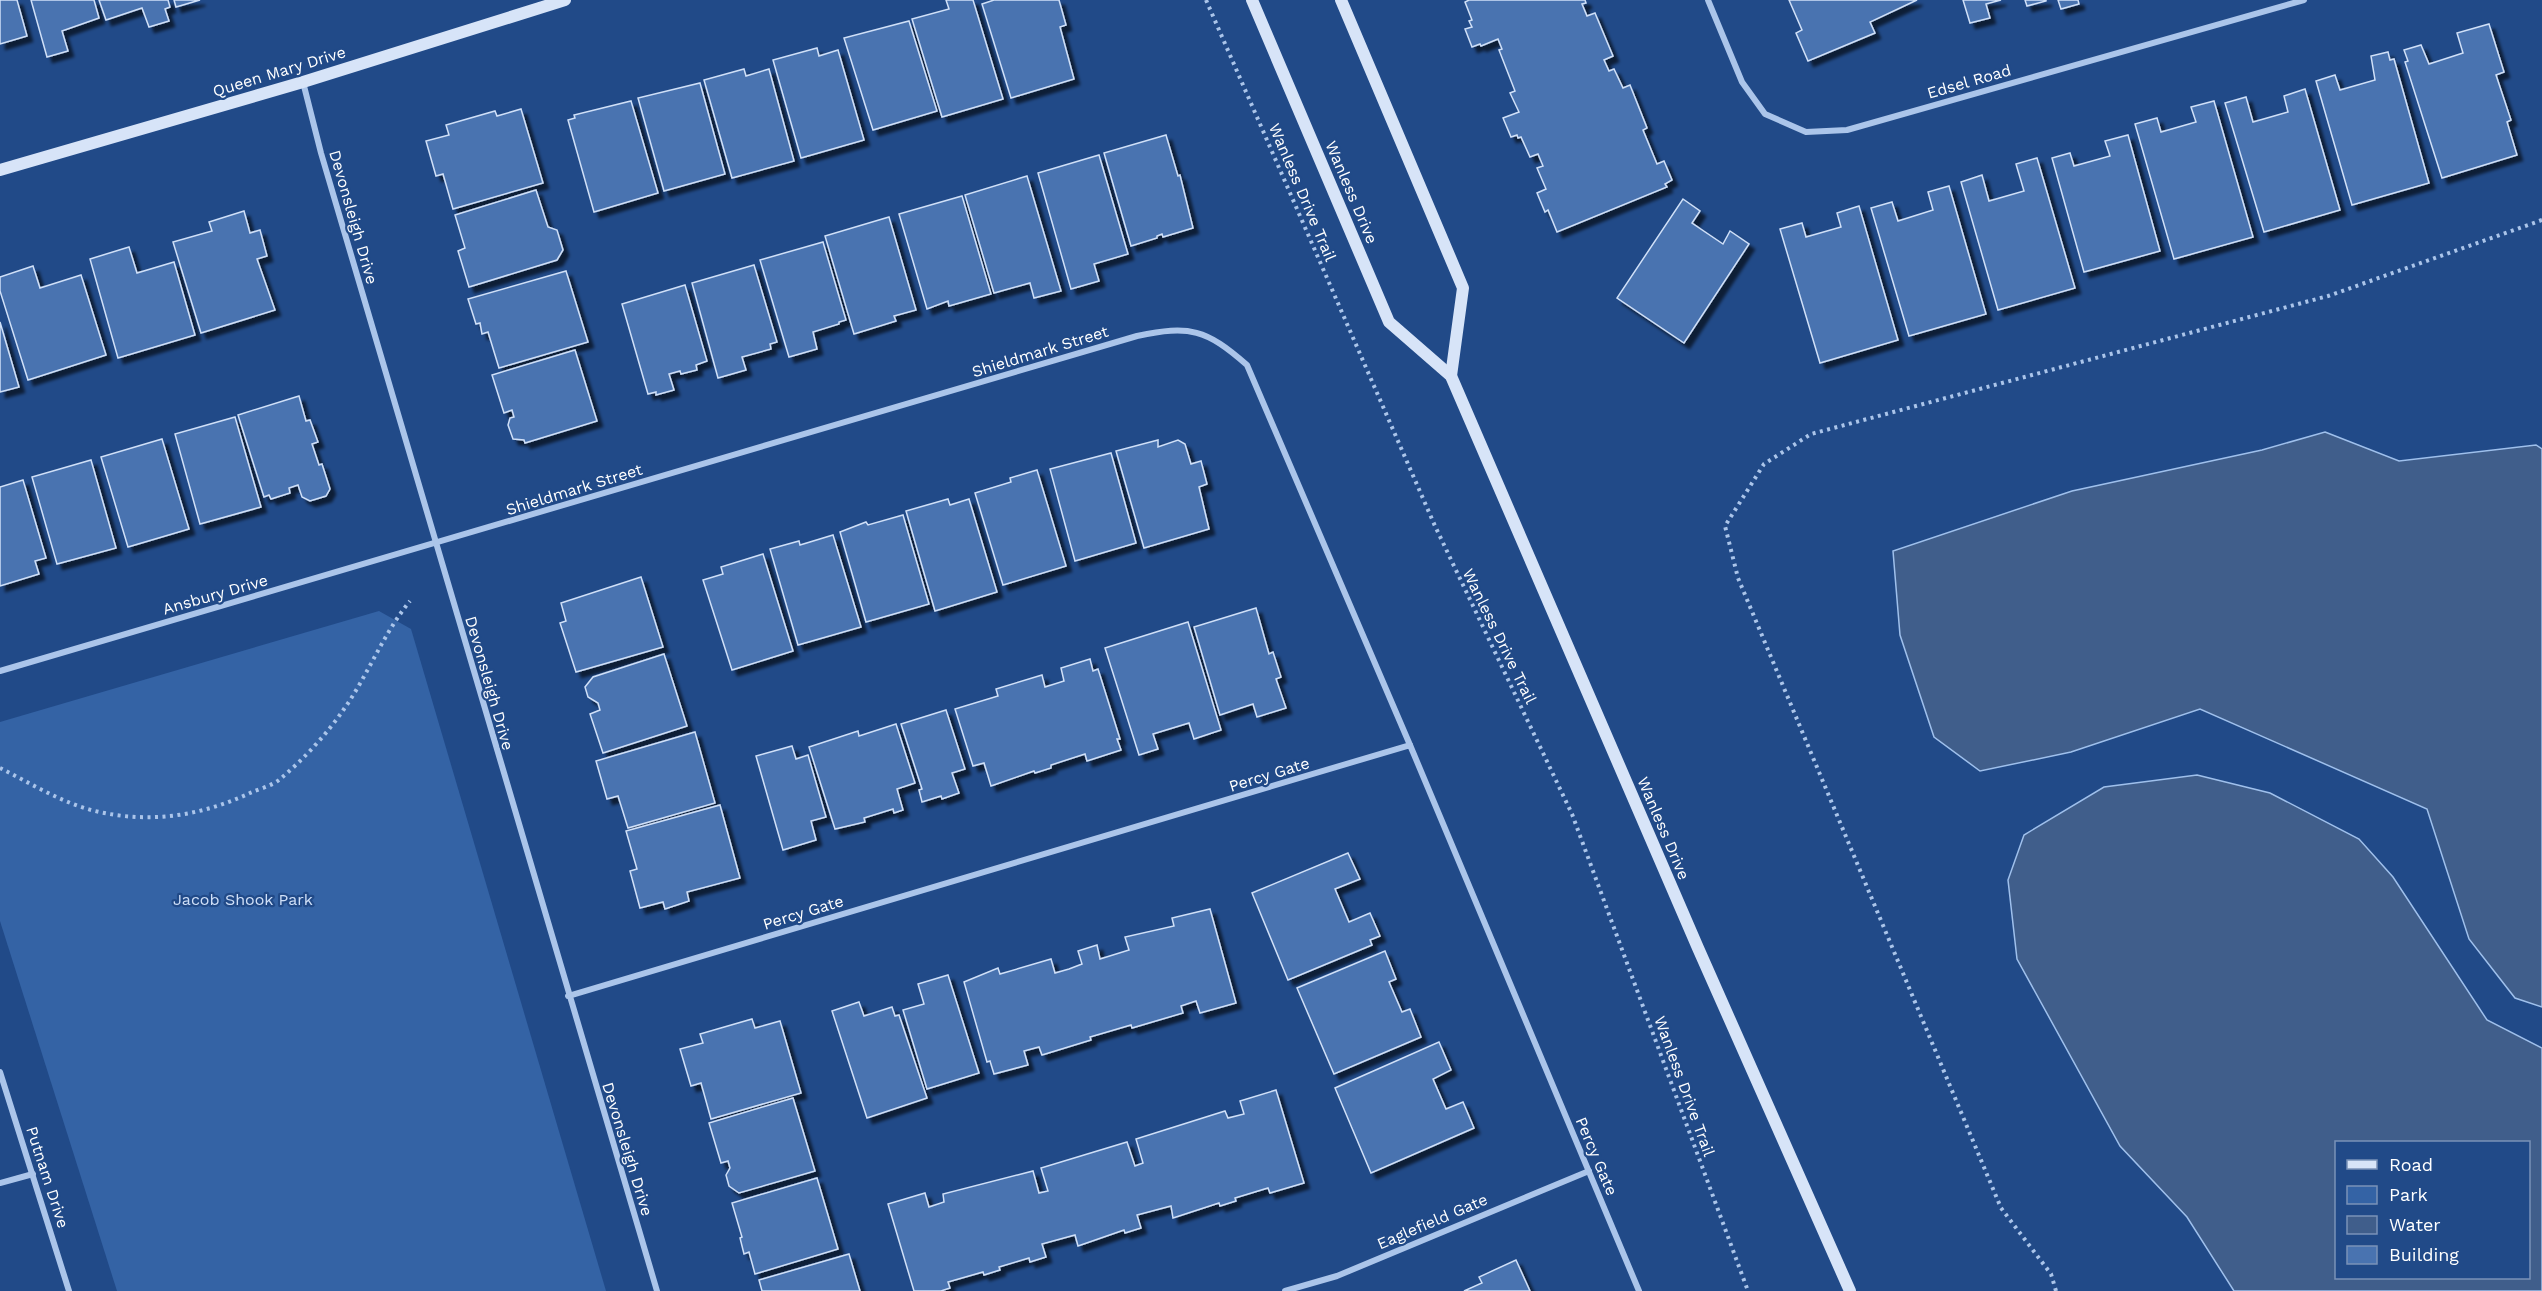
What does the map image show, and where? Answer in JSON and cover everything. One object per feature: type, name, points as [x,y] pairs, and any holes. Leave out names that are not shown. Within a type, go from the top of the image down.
[{"type":"main road","name":"Queen Mary Drive","points":[[0,170],[303,82],[565,0]]},
{"type":"main road","name":"Wanless Drive","points":[[1252,0],[1389,322],[1451,376],[1698,948],[1850,1291]]},
{"type":"main road","points":[[1341,0],[1462,288],[1451,376]]},
{"type":"street","name":"Edsel Road","points":[[1708,0],[1742,82],[1765,114],[1806,132],[1847,130],[2304,0]]},
{"type":"street","name":"Devonsleigh Drive","points":[[303,82],[321,153],[568,996],[657,1291]]},
{"type":"street","name":"Shieldmark Street","points":[[437,544],[1137,336],[1167,330],[1198,331],[1223,344],[1247,365],[1410,746]]},
{"type":"street","name":"Ansbury Drive","points":[[0,671],[437,544]]},
{"type":"street","name":"Percy Gate","points":[[568,996],[1410,746],[1639,1291]]},
{"type":"street","name":"Putnam Drive","points":[[0,1072],[69,1291]]},
{"type":"street","name":"Eaglefield Gate","points":[[1285,1291],[1337,1276],[1589,1171]]},
{"type":"street","points":[[0,1183],[33,1174]]},
{"type":"path","name":"Wanless Drive Trail","points":[[1206,0],[1435,526],[1572,814],[1748,1291]]},
{"type":"path","points":[[2056,1291],[2051,1274],[2001,1208],[1738,578],[1725,526],[1764,464],[1811,434],[2328,296],[2542,220]]},
{"type":"path","points":[[0,768],[94,811],[137,818],[176,817],[206,811],[237,799],[278,781],[313,746],[344,709],[397,617],[410,601]]},
{"type":"green space","name":"Jacob Shook Park","points":[[379,611],[411,629],[606,1291],[117,1291],[0,921],[0,722]]},
{"type":"water","points":[[2325,432],[2399,461],[2536,445],[2542,449],[2542,1007],[2515,998],[2469,939],[2427,809],[2200,709],[2071,752],[1980,771],[1934,737],[1900,635],[1893,551],[2072,491],[2262,450]]},
{"type":"water","points":[[2197,775],[2270,793],[2359,839],[2393,877],[2487,1020],[2542,1048],[2542,1291],[2234,1291],[2187,1217],[2120,1146],[2017,959],[2008,880],[2024,835],[2104,787]]},
{"type":"building","points":[[0,0],[17,0],[27,36],[0,44]]},
{"type":"building","points":[[31,0],[94,0],[99,18],[62,31],[68,51],[47,57]]},
{"type":"building","points":[[99,0],[168,0],[170,7],[165,9],[169,21],[149,27],[142,8],[106,20]]},
{"type":"building","points":[[174,0],[200,0],[176,7]]},
{"type":"building","points":[[946,0],[973,0],[1003,99],[942,117],[912,19],[949,9]]},
{"type":"building","points":[[994,0],[1059,0],[1066,25],[1060,27],[1074,79],[1011,98],[982,4]]},
{"type":"building","points":[[1469,0],[1585,0],[1586,3],[1582,4],[1587,16],[1595,13],[1613,56],[1604,60],[1609,71],[1614,69],[1623,88],[1630,85],[1647,128],[1643,130],[1657,164],[1664,161],[1672,180],[1665,184],[1667,187],[1557,232],[1548,210],[1545,212],[1537,193],[1546,189],[1537,168],[1543,166],[1538,154],[1530,157],[1521,137],[1518,138],[1517,135],[1511,137],[1503,118],[1519,112],[1510,93],[1515,91],[1499,50],[1502,49],[1498,39],[1472,47],[1465,29],[1472,27],[1469,21],[1472,20],[1465,2]]},
{"type":"building","points":[[1789,0],[1917,0],[1870,22],[1875,33],[1808,61],[1796,33],[1802,30]]},
{"type":"building","points":[[1963,0],[2001,0],[1986,4],[1990,18],[1970,23]]},
{"type":"building","points":[[2025,0],[2046,0],[2046,1],[2027,6]]},
{"type":"building","points":[[2058,0],[2078,0],[2079,4],[2061,9]]},
{"type":"building","points":[[909,21],[937,111],[873,130],[844,38]]},
{"type":"building","points":[[2489,24],[2504,72],[2496,75],[2511,120],[2507,122],[2517,155],[2442,178],[2405,62],[2408,61],[2404,50],[2421,45],[2429,64],[2463,53],[2457,33]]},
{"type":"building","points":[[817,48],[819,56],[838,50],[864,140],[801,158],[773,60]]},
{"type":"building","points":[[2388,52],[2390,60],[2394,59],[2429,183],[2352,205],[2316,81],[2335,75],[2340,90],[2375,80],[2371,56]]},
{"type":"building","points":[[744,69],[746,76],[769,69],[794,161],[732,178],[704,80]]},
{"type":"building","points":[[700,83],[725,174],[664,191],[638,98]]},
{"type":"building","points":[[2305,89],[2340,210],[2264,232],[2225,103],[2246,97],[2253,122],[2288,112],[2284,96]]},
{"type":"building","points":[[631,101],[658,193],[594,212],[568,120],[575,118],[574,115]]},
{"type":"building","points":[[2214,101],[2253,237],[2174,259],[2135,124],[2157,118],[2161,132],[2196,122],[2191,107]]},
{"type":"building","points":[[521,109],[543,183],[453,209],[443,174],[436,176],[426,141],[449,135],[446,125],[495,111],[497,116]]},
{"type":"building","points":[[1166,135],[1178,176],[1180,175],[1193,228],[1163,237],[1162,234],[1157,238],[1131,246],[1104,153]]},
{"type":"building","points":[[2128,135],[2160,251],[2084,272],[2052,158],[2070,153],[2074,166],[2110,156],[2105,141]]},
{"type":"building","points":[[1099,155],[1128,254],[1094,264],[1099,281],[1071,289],[1038,173]]},
{"type":"building","points":[[2037,158],[2075,288],[1998,310],[1961,182],[1982,175],[1989,201],[2024,191],[2016,164]]},
{"type":"building","points":[[1027,176],[1061,291],[1034,298],[1030,283],[994,293],[965,195]]},
{"type":"building","points":[[1949,186],[1986,314],[1909,336],[1871,208],[1892,202],[1898,221],[1933,210],[1928,192]]},
{"type":"building","points":[[536,190],[548,227],[557,230],[563,250],[557,260],[469,287],[458,251],[465,248],[455,215]]},
{"type":"building","points":[[962,196],[991,294],[949,306],[948,301],[927,309],[899,214]]},
{"type":"building","points":[[1683,199],[1700,211],[1692,223],[1723,244],[1730,231],[1749,244],[1684,343],[1617,298]]},
{"type":"building","points":[[1859,206],[1898,340],[1820,363],[1780,229],[1802,223],[1806,237],[1841,227],[1837,213]]},
{"type":"building","points":[[244,211],[250,233],[260,230],[267,256],[257,259],[275,310],[201,333],[173,242],[212,231],[209,222]]},
{"type":"building","points":[[889,217],[916,310],[894,316],[896,321],[854,334],[825,236]]},
{"type":"building","points":[[823,242],[846,320],[813,332],[817,349],[789,357],[760,260]]},
{"type":"building","points":[[129,247],[137,273],[174,262],[195,335],[118,358],[90,259]]},
{"type":"building","points":[[754,265],[777,342],[770,344],[771,349],[742,357],[746,370],[718,378],[692,283]]},
{"type":"building","points":[[33,266],[40,288],[81,275],[106,355],[28,380],[0,291],[0,277]]},
{"type":"building","points":[[566,271],[588,342],[499,368],[488,332],[482,334],[480,323],[476,324],[468,299]]},
{"type":"building","points":[[685,285],[707,361],[696,365],[697,370],[669,374],[674,390],[656,395],[656,392],[648,394],[622,304]]},
{"type":"building","points":[[0,322],[19,387],[0,392]]},
{"type":"building","points":[[575,350],[597,421],[525,443],[524,440],[513,439],[508,425],[510,418],[514,417],[512,410],[504,413],[492,375]]},
{"type":"building","points":[[299,396],[306,421],[310,420],[318,442],[312,444],[319,465],[322,464],[330,489],[326,496],[310,501],[302,497],[298,485],[289,488],[290,493],[271,499],[269,495],[264,497],[238,415]]},
{"type":"building","points":[[235,417],[261,507],[200,524],[175,434]]},
{"type":"building","points":[[162,439],[189,529],[128,547],[101,457]]},
{"type":"building","points":[[1158,440],[1158,447],[1178,440],[1185,444],[1191,464],[1201,461],[1207,484],[1199,487],[1209,529],[1144,548],[1116,451]]},
{"type":"building","points":[[1111,453],[1136,543],[1075,561],[1050,469]]},
{"type":"building","points":[[91,460],[116,548],[57,564],[32,477]]},
{"type":"building","points":[[1037,470],[1066,566],[1003,585],[975,493],[1011,482],[1010,478]]},
{"type":"building","points":[[23,480],[46,558],[35,561],[39,574],[0,586],[0,487]]},
{"type":"building","points":[[948,499],[950,505],[969,499],[997,592],[935,611],[906,511]]},
{"type":"building","points":[[903,515],[929,604],[866,622],[840,532],[866,522],[868,525]]},
{"type":"building","points":[[833,535],[861,627],[798,645],[770,549],[799,541],[800,545]]},
{"type":"building","points":[[763,554],[793,651],[732,670],[703,580],[723,574],[721,567]]},
{"type":"building","points":[[641,577],[663,647],[576,672],[560,623],[566,621],[561,603]]},
{"type":"building","points":[[1256,608],[1269,654],[1273,652],[1281,677],[1276,679],[1286,708],[1257,717],[1253,704],[1220,715],[1194,627]]},
{"type":"building","points":[[1188,622],[1221,730],[1194,739],[1189,723],[1153,734],[1158,749],[1139,755],[1105,648]]},
{"type":"building","points":[[664,654],[687,726],[603,753],[590,714],[600,710],[598,703],[588,697],[585,687],[593,677]]},
{"type":"building","points":[[1090,659],[1093,671],[1098,669],[1120,739],[1117,739],[1121,750],[1087,761],[1085,754],[1051,765],[1051,768],[1035,773],[1034,771],[991,786],[984,763],[973,766],[955,709],[998,696],[996,689],[1042,675],[1045,687],[1064,681],[1061,668]]},
{"type":"building","points":[[946,710],[965,769],[952,773],[959,793],[942,799],[941,796],[922,802],[919,790],[922,789],[901,724]]},
{"type":"building","points":[[896,724],[915,783],[897,789],[903,810],[894,813],[893,809],[864,818],[865,822],[835,829],[809,747],[858,731],[859,736]]},
{"type":"building","points":[[695,732],[715,803],[628,828],[618,796],[607,799],[596,761]]},
{"type":"building","points":[[792,746],[796,759],[808,755],[826,817],[811,821],[816,840],[783,850],[756,756]]},
{"type":"building","points":[[720,805],[740,878],[687,892],[689,901],[665,909],[663,902],[640,908],[630,871],[637,869],[626,831]]},
{"type":"building","points":[[1348,853],[1360,879],[1335,889],[1349,922],[1370,913],[1380,936],[1370,940],[1372,945],[1288,980],[1252,893]]},
{"type":"building","points":[[1210,909],[1236,1003],[1200,1013],[1196,1001],[1181,1006],[1183,1013],[1090,1037],[1091,1040],[1042,1055],[1039,1047],[1024,1051],[1028,1065],[994,1074],[990,1061],[987,1062],[964,982],[998,968],[1000,974],[1051,959],[1055,973],[1069,969],[1082,964],[1078,951],[1097,945],[1100,959],[1129,950],[1125,937],[1174,926],[1172,918]]},
{"type":"building","points":[[1385,951],[1396,979],[1389,982],[1402,1012],[1410,1009],[1421,1037],[1334,1074],[1297,988]]},
{"type":"building","points":[[948,975],[979,1073],[927,1089],[903,1010],[924,1004],[918,984]]},
{"type":"building","points":[[859,1002],[864,1016],[892,1007],[895,1016],[899,1015],[927,1098],[867,1118],[832,1011]]},
{"type":"building","points":[[752,1019],[755,1028],[780,1021],[801,1093],[711,1119],[701,1083],[691,1086],[680,1049],[703,1043],[700,1034]]},
{"type":"building","points":[[1439,1042],[1451,1070],[1433,1079],[1446,1109],[1463,1102],[1474,1128],[1371,1173],[1335,1088]]},
{"type":"building","points":[[1276,1090],[1304,1183],[1270,1193],[1268,1188],[1235,1198],[1236,1201],[1220,1206],[1219,1203],[1173,1218],[1171,1206],[1137,1215],[1141,1228],[1125,1233],[1124,1230],[1078,1246],[1075,1235],[1042,1244],[1046,1257],[1030,1262],[1029,1258],[999,1267],[1000,1270],[984,1275],[983,1272],[948,1282],[950,1288],[941,1291],[914,1291],[888,1204],[925,1193],[929,1207],[944,1202],[943,1194],[1033,1171],[1039,1193],[1048,1191],[1041,1168],[1127,1142],[1135,1166],[1143,1163],[1136,1139],[1225,1111],[1228,1118],[1244,1114],[1240,1101]]},
{"type":"building","points":[[793,1098],[815,1171],[739,1193],[729,1186],[726,1175],[730,1168],[728,1161],[721,1163],[709,1123]]},
{"type":"building","points":[[817,1178],[838,1249],[755,1274],[749,1252],[744,1254],[740,1238],[742,1237],[732,1203]]},
{"type":"building","points":[[849,1254],[860,1291],[762,1291],[759,1280]]},
{"type":"building","points":[[1516,1260],[1530,1291],[1464,1291],[1482,1283],[1479,1277]]}]
